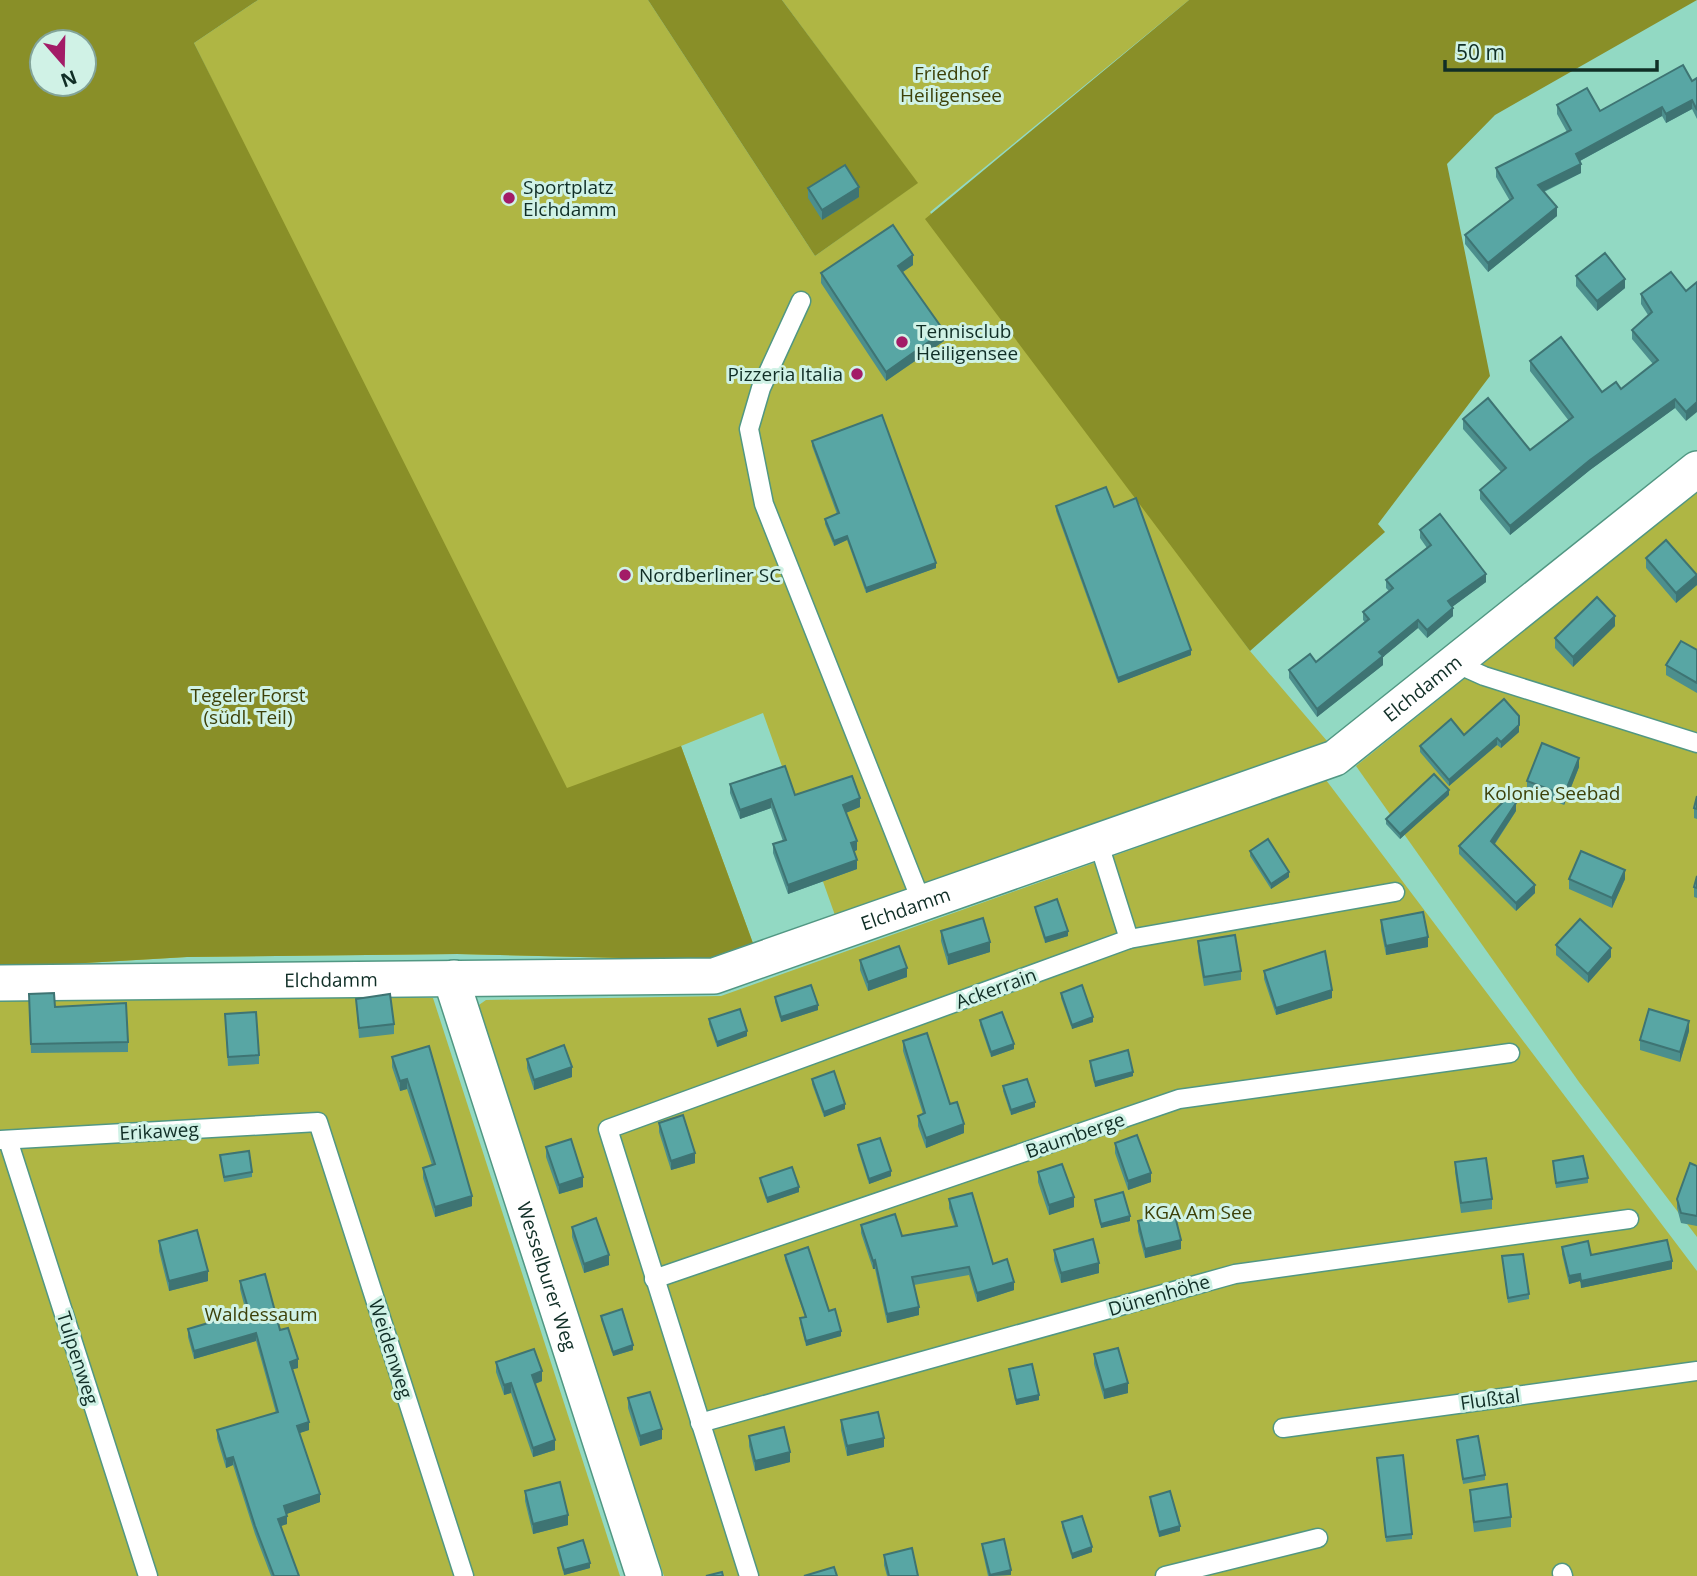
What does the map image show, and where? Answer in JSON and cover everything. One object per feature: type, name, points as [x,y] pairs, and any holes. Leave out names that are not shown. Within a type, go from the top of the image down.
[{"type":"street","name":"Elchdamm","points":[[0,983],[714,976],[1335,758],[1697,469]]},
{"type":"street","name":"Wesselburer Weg","points":[[454,978],[454,988],[644,1576]]},
{"type":"lane","points":[[801,301],[761,388],[749,429],[764,504],[922,903]]},
{"type":"lane","points":[[1455,663],[1484,676],[1697,743]]},
{"type":"lane","points":[[1098,841],[1129,939]]},
{"type":"lane","name":"Ackerrain","points":[[654,1279],[608,1129],[1129,939],[1395,892]]},
{"type":"lane","name":"Baumberge","points":[[654,1279],[1180,1099],[1510,1053]]},
{"type":"lane","name":"Erikaweg","points":[[4,1140],[318,1122]]},
{"type":"lane","name":"Weidenweg","points":[[318,1122],[464,1576]]},
{"type":"lane","name":"Tulpenweg","points":[[4,1140],[148,1576]]},
{"type":"lane","name":"Dünenhöhe","points":[[700,1423],[1235,1274],[1629,1219]]},
{"type":"lane","points":[[654,1279],[750,1576]]},
{"type":"lane","name":"Flußtal","points":[[1283,1427],[1697,1371]]},
{"type":"lane","points":[[1165,1576],[1318,1538]]},
{"type":"green space","name":"Friedhof Heiligensee","points":[[0,0],[172,3],[245,147],[194,43],[258,0],[648,0],[815,256],[917,183],[782,0],[1189,0],[930,212],[1250,651],[1333,748],[836,918],[763,713],[681,746],[754,946],[704,960],[457,954],[187,957],[0,968]]},
{"type":"green space","name":"Tegeler Forst (südl. Teil)","points":[[0,0],[258,0],[194,43],[567,788],[681,746],[754,946],[704,960],[457,954],[187,957],[0,968]]},
{"type":"green space","points":[[648,0],[782,0],[918,183],[815,256]]},
{"type":"green space","points":[[1189,0],[1697,0],[1495,115],[1447,164],[1490,376],[1378,524],[1385,532],[1250,651],[925,219]]},
{"type":"green space","name":"Kolonie Seebad","points":[[1697,491],[1697,1237],[1579,1082],[1356,766]]},
{"type":"green space","name":"KGA Am See","points":[[1326,780],[1697,1271],[1697,1576],[664,1576],[476,1007],[486,1000],[721,996]]},
{"type":"green space","name":"Waldessaum","points":[[266,993],[433,998],[620,1576],[0,1576],[0,999]]},
{"type":"building","points":[[1683,65],[1692,81],[1697,78],[1697,110],[1692,100],[1666,114],[1662,107],[1576,154],[1581,164],[1538,185],[1557,207],[1488,263],[1465,235],[1513,198],[1496,168],[1571,130],[1557,105],[1587,88],[1600,111]]},
{"type":"building","points":[[845,165],[859,187],[822,210],[808,188]]},
{"type":"building","points":[[893,225],[913,255],[898,266],[944,331],[886,372],[821,273]]},
{"type":"building","points":[[1605,253],[1625,279],[1597,301],[1576,276]]},
{"type":"building","points":[[1671,272],[1686,291],[1697,282],[1697,402],[1686,412],[1675,399],[1590,460],[1510,526],[1480,490],[1506,468],[1463,419],[1488,398],[1530,450],[1573,417],[1530,361],[1561,337],[1602,392],[1616,382],[1621,389],[1658,360],[1632,330],[1652,312],[1641,294]]},
{"type":"building","points":[[882,415],[936,563],[866,588],[847,536],[834,541],[825,519],[839,513],[812,441]]},
{"type":"building","points":[[1106,487],[1114,507],[1136,498],[1191,650],[1118,678],[1056,506]]},
{"type":"building","points":[[1440,514],[1486,574],[1448,601],[1453,608],[1427,630],[1418,620],[1379,652],[1383,656],[1317,709],[1289,670],[1310,654],[1316,662],[1369,619],[1363,612],[1393,588],[1386,580],[1431,545],[1420,530]]},
{"type":"building","points":[[1666,540],[1697,575],[1676,593],[1646,558]]},
{"type":"building","points":[[1597,597],[1615,616],[1573,657],[1555,638]]},
{"type":"building","points":[[1681,641],[1697,650],[1697,683],[1666,665]]},
{"type":"building","points":[[1504,699],[1519,716],[1519,725],[1501,742],[1497,738],[1449,780],[1420,746],[1451,719],[1464,735]]},
{"type":"building","points":[[1542,743],[1579,758],[1564,795],[1527,781]]},
{"type":"building","points":[[785,766],[795,795],[852,776],[860,798],[843,805],[857,841],[851,843],[857,860],[788,885],[773,844],[786,840],[771,799],[740,810],[730,784]]},
{"type":"building","points":[[1434,774],[1449,790],[1400,834],[1386,819]]},
{"type":"building","points":[[1508,797],[1516,803],[1491,841],[1535,885],[1516,903],[1459,846]]},
{"type":"building","points":[[1268,839],[1289,872],[1271,884],[1250,851]]},
{"type":"building","points":[[1581,851],[1625,870],[1612,898],[1569,879]]},
{"type":"building","points":[[1057,899],[1068,931],[1045,938],[1035,907]]},
{"type":"building","points":[[1423,912],[1428,937],[1386,946],[1381,920]]},
{"type":"building","points":[[983,918],[990,942],[948,955],[941,931]]},
{"type":"building","points":[[1580,919],[1611,948],[1588,974],[1556,945]]},
{"type":"building","points":[[1235,935],[1241,971],[1204,977],[1198,941]]},
{"type":"building","points":[[899,946],[907,968],[868,982],[860,960]]},
{"type":"building","points":[[1325,951],[1332,990],[1276,1008],[1264,971]]},
{"type":"building","points":[[811,985],[818,1005],[781,1017],[775,997]]},
{"type":"building","points":[[1082,985],[1093,1017],[1072,1025],[1061,993]]},
{"type":"building","points":[[54,993],[55,1007],[126,1003],[128,1042],[31,1044],[29,994]]},
{"type":"building","points":[[390,994],[394,1024],[359,1028],[356,999]]},
{"type":"building","points":[[740,1009],[747,1031],[717,1042],[709,1019]]},
{"type":"building","points":[[1649,1009],[1689,1021],[1680,1052],[1640,1040]]},
{"type":"building","points":[[256,1012],[259,1055],[228,1057],[225,1014]]},
{"type":"building","points":[[1002,1012],[1014,1044],[991,1052],[980,1020]]},
{"type":"building","points":[[927,1033],[950,1104],[957,1102],[964,1124],[926,1138],[918,1116],[925,1113],[903,1041]]},
{"type":"building","points":[[564,1045],[572,1067],[534,1080],[527,1059]]},
{"type":"building","points":[[429,1046],[472,1196],[435,1207],[423,1168],[435,1164],[407,1079],[400,1081],[392,1057]]},
{"type":"building","points":[[1128,1050],[1133,1072],[1095,1082],[1090,1061]]},
{"type":"building","points":[[834,1071],[845,1104],[824,1112],[812,1079]]},
{"type":"building","points":[[1027,1079],[1035,1102],[1011,1110],[1003,1086]]},
{"type":"building","points":[[683,1115],[695,1153],[671,1161],[659,1123]]},
{"type":"building","points":[[1137,1135],[1151,1173],[1128,1181],[1115,1143]]},
{"type":"building","points":[[880,1138],[891,1171],[869,1179],[858,1145]]},
{"type":"building","points":[[571,1139],[583,1177],[559,1185],[546,1147]]},
{"type":"building","points":[[249,1151],[252,1172],[224,1177],[220,1155]]},
{"type":"building","points":[[1583,1156],[1588,1178],[1556,1183],[1553,1161]]},
{"type":"building","points":[[1486,1158],[1492,1199],[1461,1203],[1455,1162]]},
{"type":"building","points":[[1690,1163],[1697,1166],[1697,1216],[1681,1213],[1677,1199]]},
{"type":"building","points":[[1062,1164],[1074,1197],[1049,1205],[1038,1172]]},
{"type":"building","points":[[792,1167],[799,1187],[767,1198],[760,1178]]},
{"type":"building","points":[[1123,1192],[1130,1216],[1101,1224],[1095,1200]]},
{"type":"building","points":[[972,1193],[993,1264],[1007,1259],[1014,1282],[977,1293],[969,1267],[912,1277],[919,1307],[887,1314],[875,1260],[873,1261],[861,1225],[895,1214],[902,1236],[957,1226],[949,1199]]},
{"type":"building","points":[[1174,1212],[1181,1240],[1145,1249],[1138,1221]]},
{"type":"building","points":[[596,1218],[609,1255],[584,1264],[572,1227]]},
{"type":"building","points":[[197,1230],[208,1271],[169,1281],[159,1241]]},
{"type":"building","points":[[1093,1239],[1099,1263],[1061,1273],[1054,1250]]},
{"type":"building","points":[[1667,1240],[1672,1261],[1581,1281],[1580,1274],[1569,1276],[1562,1247],[1588,1241],[1591,1255]]},
{"type":"building","points":[[808,1247],[829,1311],[835,1309],[841,1331],[806,1341],[800,1318],[806,1317],[785,1255]]},
{"type":"building","points":[[1523,1254],[1529,1294],[1508,1298],[1502,1256]]},
{"type":"building","points":[[265,1274],[280,1330],[288,1328],[298,1359],[290,1362],[309,1422],[297,1426],[320,1494],[284,1506],[287,1516],[278,1519],[299,1576],[274,1576],[233,1457],[226,1459],[217,1430],[278,1412],[256,1333],[194,1351],[188,1329],[249,1311],[240,1281]]},
{"type":"building","points":[[622,1309],[633,1345],[613,1352],[601,1316]]},
{"type":"building","points":[[1118,1348],[1128,1383],[1104,1390],[1094,1354]]},
{"type":"building","points":[[534,1349],[542,1371],[532,1375],[555,1440],[533,1448],[511,1383],[504,1385],[496,1362]]},
{"type":"building","points":[[1032,1364],[1039,1395],[1016,1400],[1009,1369]]},
{"type":"building","points":[[650,1392],[662,1429],[640,1436],[628,1398]]},
{"type":"building","points":[[878,1412],[884,1438],[847,1446],[841,1420]]},
{"type":"building","points":[[784,1427],[790,1452],[755,1461],[749,1436]]},
{"type":"building","points":[[1478,1436],[1485,1475],[1463,1479],[1457,1440]]},
{"type":"building","points":[[1403,1455],[1412,1534],[1386,1537],[1377,1458]]},
{"type":"building","points":[[560,1482],[568,1515],[533,1524],[525,1491]]},
{"type":"building","points":[[1507,1484],[1511,1517],[1474,1522],[1470,1490]]},
{"type":"building","points":[[1170,1491],[1180,1526],[1159,1532],[1150,1497]]},
{"type":"building","points":[[1082,1516],[1092,1547],[1072,1554],[1062,1522]]},
{"type":"building","points":[[1004,1539],[1011,1570],[990,1575],[982,1544]]},
{"type":"building","points":[[583,1540],[590,1563],[564,1570],[558,1548]]},
{"type":"building","points":[[912,1548],[918,1576],[889,1576],[884,1555]]},
{"type":"building","points":[[834,1567],[837,1576],[804,1576]]},
{"type":"building","points":[[722,1572],[723,1576],[706,1576]]},
{"type":"place","name":"Sportplatz Elchdamm","points":[[509,198]]},
{"type":"place","name":"Tennisclub Heiligensee","points":[[902,342]]},
{"type":"place","name":"Pizzeria Italia","points":[[857,374]]},
{"type":"place","name":"Nordberliner SC","points":[[625,575]]}]
